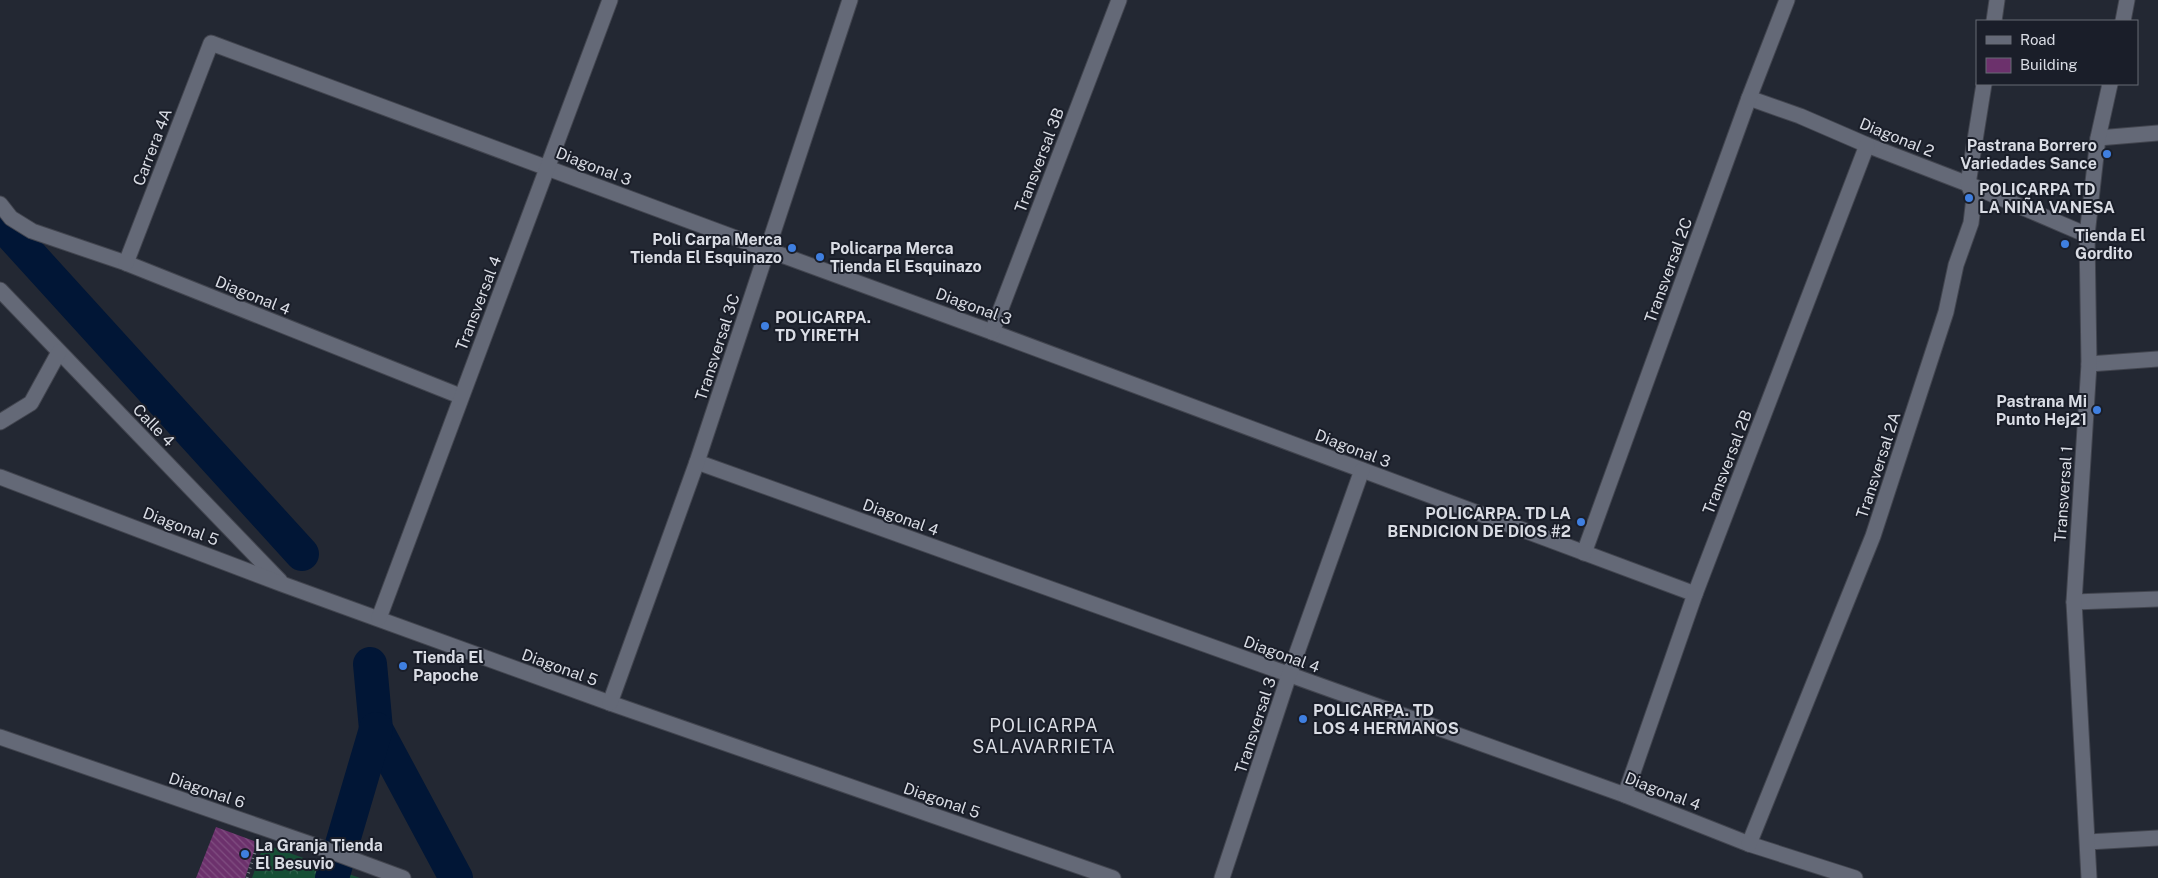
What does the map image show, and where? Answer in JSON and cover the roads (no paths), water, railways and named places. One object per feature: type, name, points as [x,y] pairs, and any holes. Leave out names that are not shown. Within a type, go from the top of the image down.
[{"type":"street","name":"Transversal 4","points":[[379,618],[460,396],[548,168],[610,0]]},
{"type":"street","name":"Transversal 3C","points":[[610,703],[697,462],[850,0]]},
{"type":"street","name":"Transversal 3B","points":[[992,332],[1119,0]]},
{"type":"street","name":"Transversal 2C","points":[[1584,553],[1749,98],[1787,0]]},
{"type":"street","points":[[1994,20],[1997,0]]},
{"type":"street","points":[[2123,20],[2127,0]]},
{"type":"street","name":"Diagonal 3","points":[[211,43],[1695,594]]},
{"type":"street","name":"Carrera 4A","points":[[126,263],[211,43]]},
{"type":"street","name":"Transversal 2A","points":[[1749,844],[1873,536],[1946,312],[1956,265],[1971,223],[1974,198],[1968,184],[1984,85]]},
{"type":"street","name":"Transversal 1","points":[[2089,878],[2074,602],[2089,364],[2087,235],[2098,138],[2110,85]]},
{"type":"street","name":"Diagonal 2","points":[[1749,98],[1800,116],[1867,145],[1968,184],[2087,235]]},
{"type":"street","points":[[2098,138],[2158,133]]},
{"type":"street","name":"Transversal 2B","points":[[1625,795],[1695,594],[1867,145]]},
{"type":"street","name":"Diagonal 4","points":[[0,204],[11,218],[32,231],[126,263],[460,396]]},
{"type":"street","name":"Calle 4","points":[[0,290],[282,584]]},
{"type":"street","points":[[0,422],[31,402],[59,352]]},
{"type":"street","points":[[2089,364],[2158,359]]},
{"type":"street","name":"Diagonal 4","points":[[697,462],[1625,795],[1749,844],[1855,878]]},
{"type":"street","name":"Transversal 3","points":[[1222,878],[1290,675],[1362,470]]},
{"type":"street","name":"Diagonal 5","points":[[0,477],[282,584],[610,703],[1113,878]]},
{"type":"street","points":[[2074,602],[2158,599]]},
{"type":"street","name":"Diagonal 6","points":[[0,738],[319,847],[395,877]]},
{"type":"street","points":[[2088,842],[2158,838]]},
{"type":"waterway","points":[[0,222],[302,554]]},
{"type":"waterway","points":[[370,664],[376,729],[456,878]]},
{"type":"waterway","points":[[332,878],[376,729]]},
{"type":"place","name":"Pastrana Borrero Variedades Sance","points":[[2107,154]]},
{"type":"place","name":"POLICARPA TD LA NIÑA VANESA","points":[[1969,198]]},
{"type":"place","name":"Tienda El Gordito","points":[[2065,244]]},
{"type":"place","name":"Poli Carpa Merca Tienda El Esquinazo","points":[[792,248]]},
{"type":"place","name":"Policarpa Merca Tienda El Esquinazo","points":[[820,257]]},
{"type":"place","name":"POLICARPA. TD YIRETH","points":[[765,326]]},
{"type":"place","name":"Pastrana Mi Punto Hej21","points":[[2097,410]]},
{"type":"place","name":"POLICARPA. TD LA BENDICION DE DIOS #2","points":[[1581,522]]},
{"type":"place","name":"Tienda El Papoche","points":[[403,666]]},
{"type":"place","name":"POLICARPA. TD LOS 4 HERMANOS","points":[[1303,719]]},
{"type":"place","name":"La Granja Tienda El Besuvio","points":[[245,854]]},
{"type":"district","name":"POLICARPA SALAVARRIETA","points":[[1044,736]]}]
